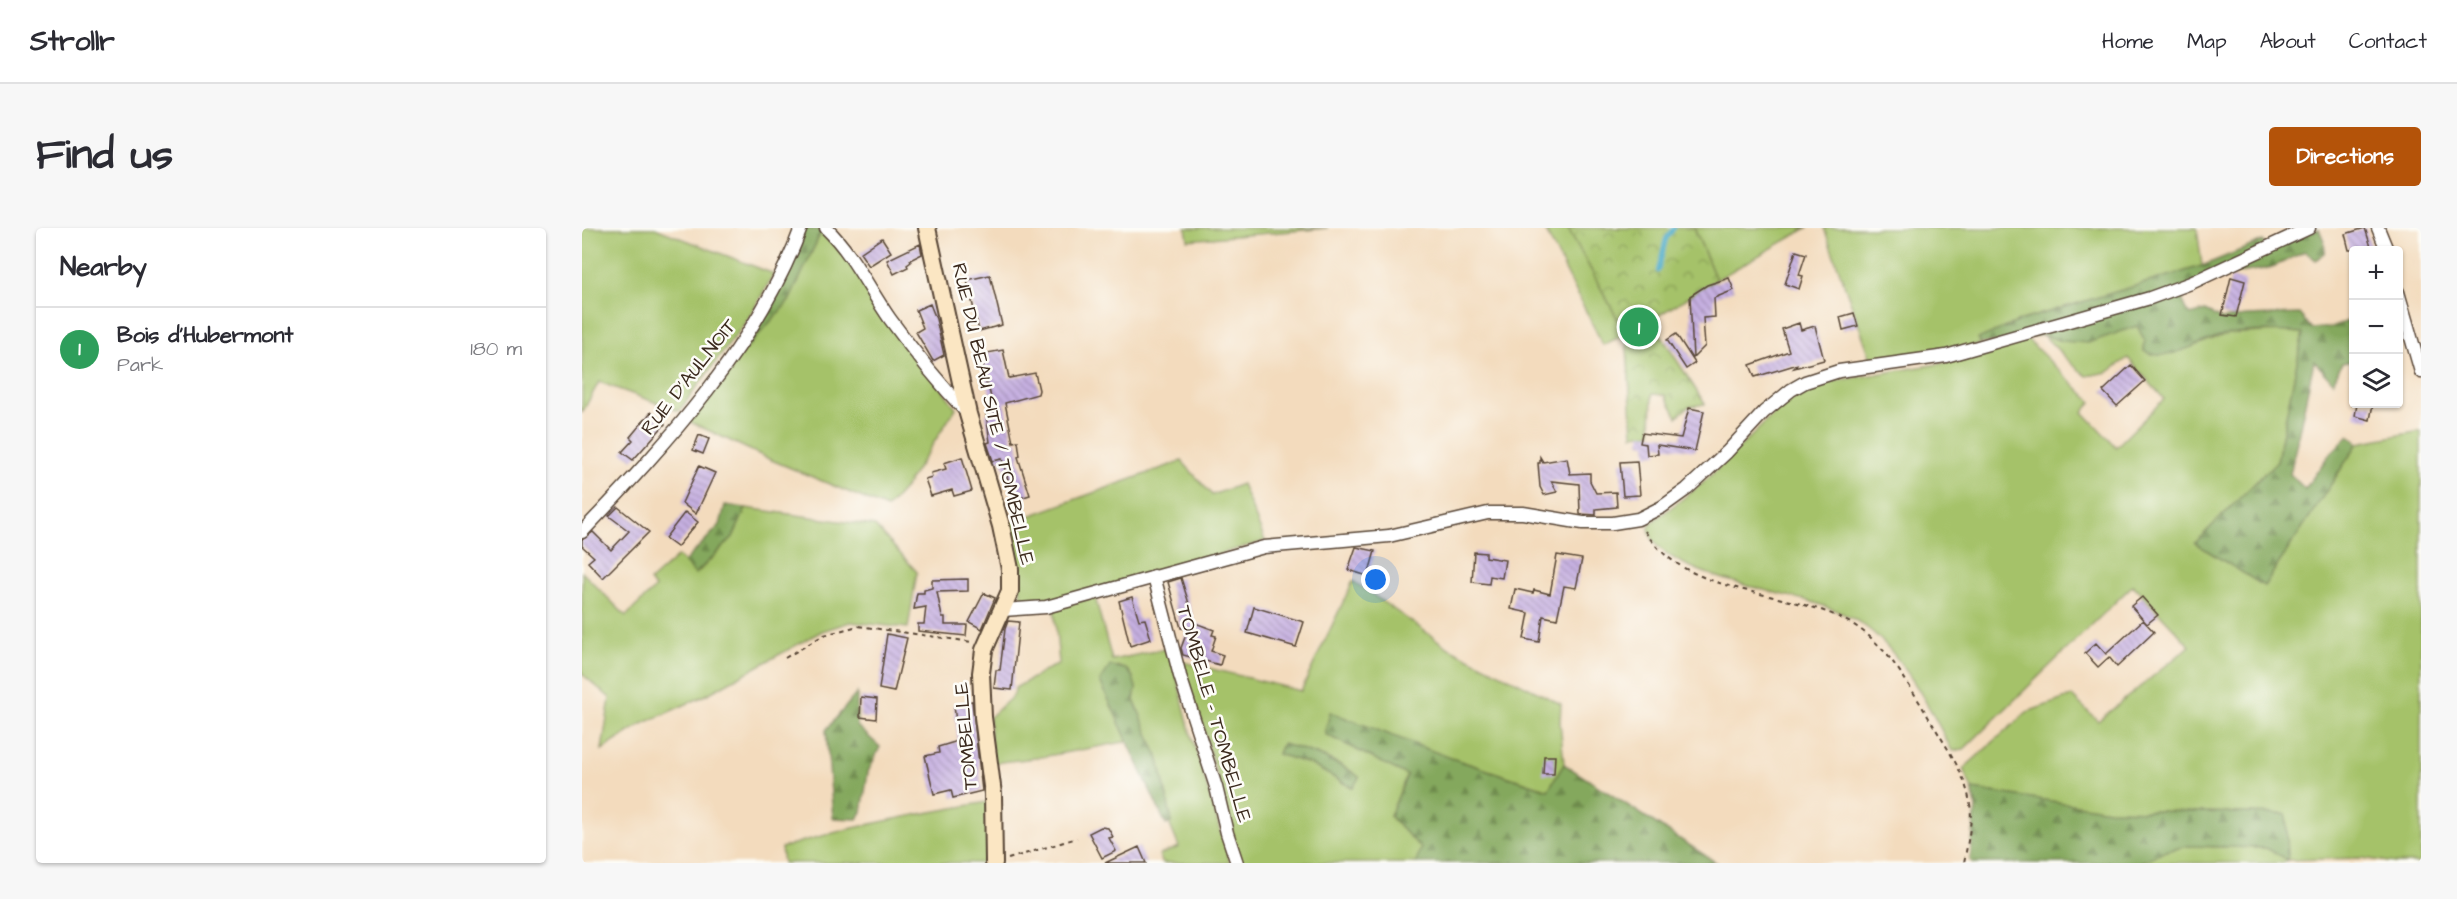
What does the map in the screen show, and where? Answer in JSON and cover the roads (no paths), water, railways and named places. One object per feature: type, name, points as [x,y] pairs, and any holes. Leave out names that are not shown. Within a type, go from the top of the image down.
[{"type":"street","name":"RUE D'AULNOIT","points":[[582,532],[704,395],[736,352],[770,300],[801,228]]},
{"type":"street","points":[[826,228],[853,261],[889,318],[921,362],[968,414]]},
{"type":"street","name":"RUE DU BEAU SITE / TOMBELLE","points":[[927,228],[968,414],[1001,526],[1010,569],[1010,591],[1003,610]]},
{"type":"street","points":[[1003,610],[1046,607],[1264,547],[1389,536],[1488,513],[1523,513],[1583,524],[1638,519],[1662,507],[1687,489],[1771,406],[1791,390],[1819,376],[1839,371],[1946,356],[2150,298],[2191,283],[2309,228]]},
{"type":"street","points":[[2378,228],[2385,246]]},
{"type":"street","points":[[2400,300],[2421,372]]},
{"type":"street","name":"TOMBELE - TOMBELLE","points":[[1154,576],[1180,676],[1216,787],[1237,863]]},
{"type":"street","name":"TOMBELLE","points":[[998,862],[981,682],[984,650],[1003,610]]},
{"type":"waterway","points":[[1658,271],[1666,239],[1674,228]]},
{"type":"place","name":"Bois d'Hubermont","points":[[1639,327]]}]
